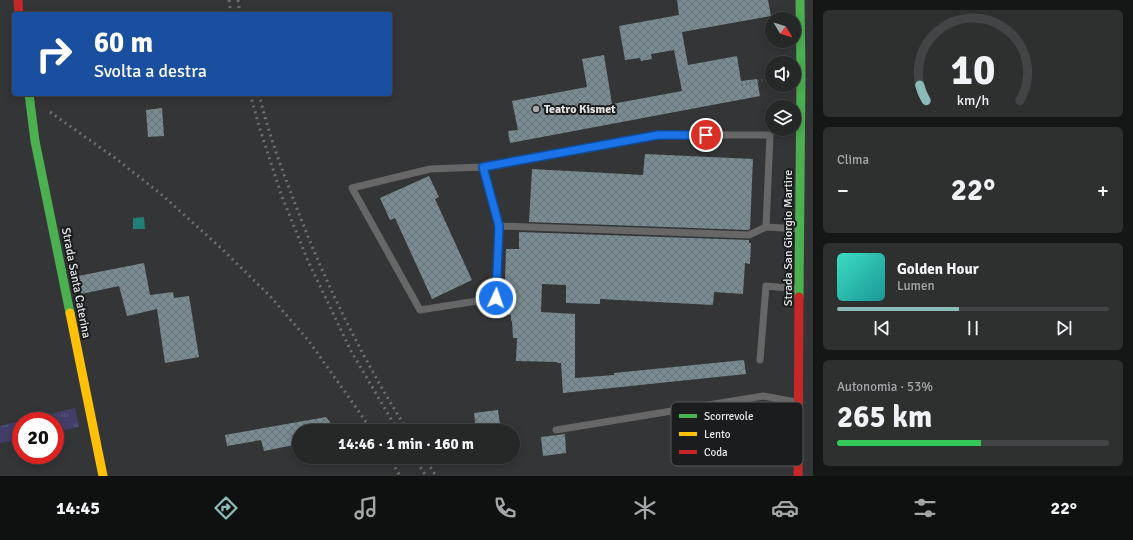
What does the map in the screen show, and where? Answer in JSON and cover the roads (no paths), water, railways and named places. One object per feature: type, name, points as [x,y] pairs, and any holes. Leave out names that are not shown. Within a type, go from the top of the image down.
[{"type":"street","points":[[18,0],[19,12]]},
{"type":"street","name":"Strada San Giorgio Martire","points":[[798,402],[801,80],[800,0]]},
{"type":"street","name":"Strada Santa Caterina","points":[[29,96],[35,141],[103,476]]},
{"type":"lane","points":[[483,167],[499,226],[496,298],[420,310],[352,188],[430,170],[483,167],[658,135],[770,135],[766,227]]},
{"type":"lane","points":[[499,226],[749,235],[766,227],[800,229]]},
{"type":"lane","points":[[760,360],[766,286],[799,289]]},
{"type":"lane","points":[[726,402],[762,396],[798,402]]},
{"type":"lane","points":[[556,430],[671,411]]},
{"type":"water","points":[[144,217],[145,229],[133,229],[133,218]]},
{"type":"railway","points":[[229,0],[231,12]]},
{"type":"railway","points":[[238,0],[240,12]]},
{"type":"railway","points":[[251,96],[281,194],[308,261],[351,351],[394,424]]},
{"type":"railway","points":[[260,96],[281,165],[320,264],[346,322],[404,424]]},
{"type":"railway","points":[[50,112],[115,158],[161,194],[222,249],[269,295],[308,340],[367,424]]},
{"type":"railway","points":[[393,464],[400,476]]},
{"type":"railway","points":[[418,464],[426,476]]},
{"type":"railway","points":[[428,464],[436,476]]},
{"type":"place","name":"Teatro Kismet","points":[[536,109]]}]
